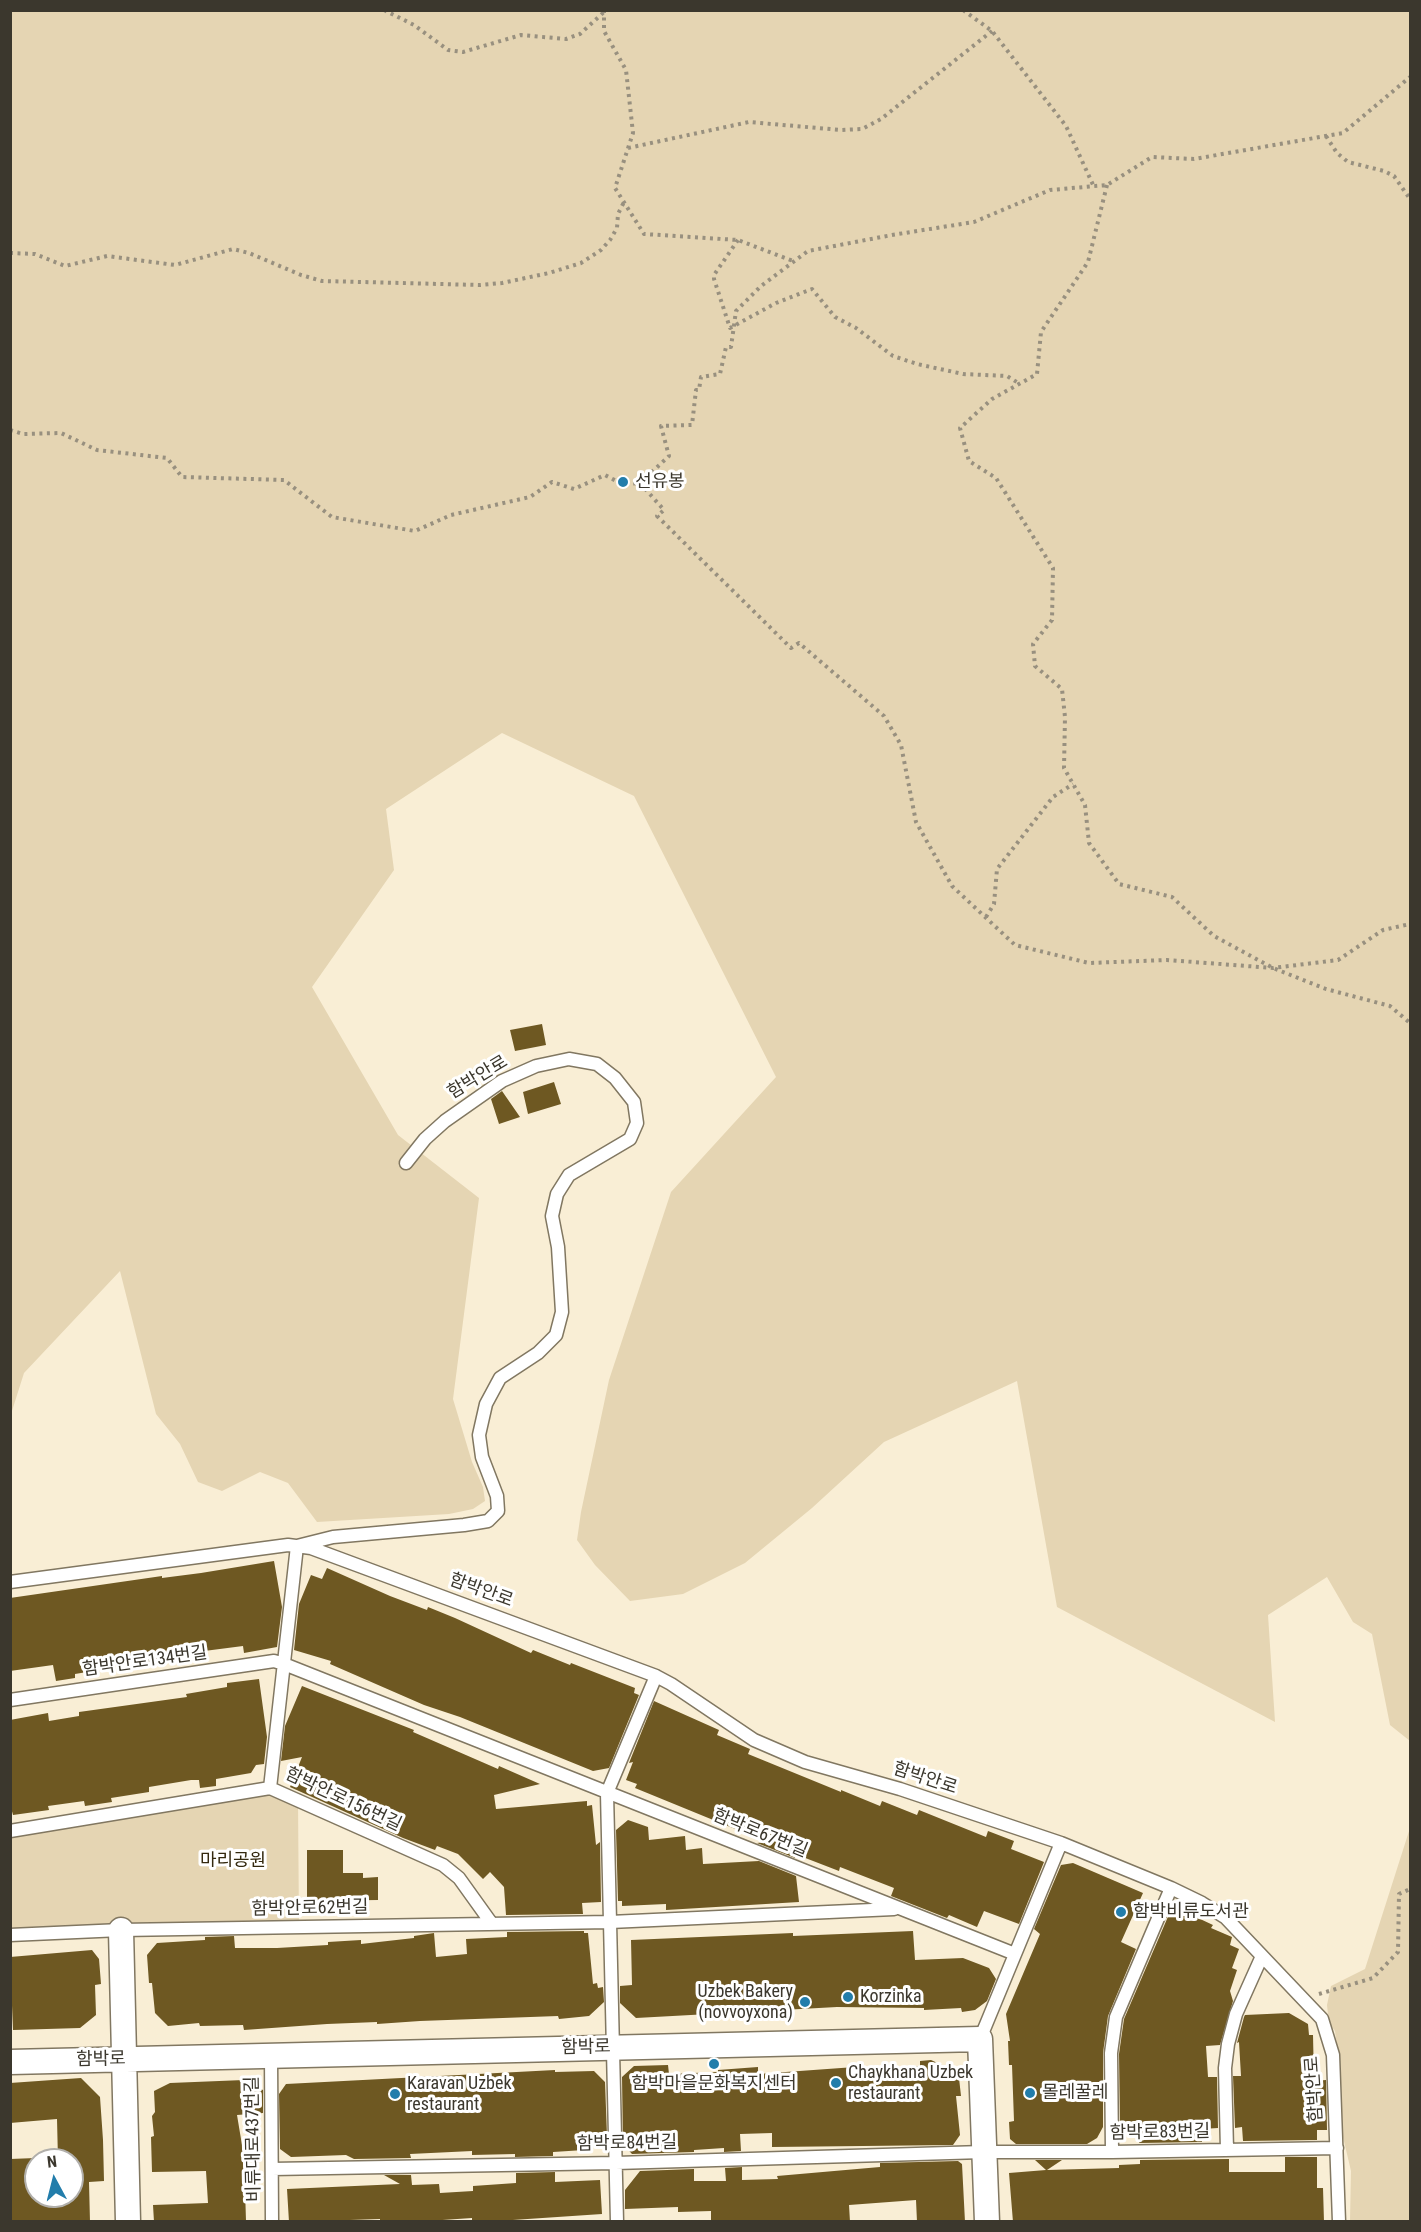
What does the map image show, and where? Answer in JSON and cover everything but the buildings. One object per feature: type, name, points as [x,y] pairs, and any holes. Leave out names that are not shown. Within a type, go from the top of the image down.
[{"type":"street","points":[[121,1930],[128,2222]]},
{"type":"street","name":"함박로","points":[[10,2062],[980,2039]]},
{"type":"street","points":[[980,2039],[987,2222]]},
{"type":"lane","name":"함박안로","points":[[297,1546],[333,1537],[488,1521],[498,1511],[498,1496],[482,1457],[479,1435],[486,1404],[500,1378],[538,1353],[556,1335],[562,1312],[558,1247],[552,1216],[557,1194],[569,1175],[630,1139],[638,1123],[634,1102],[615,1078],[597,1064],[569,1059],[536,1066],[502,1081],[445,1121],[425,1139],[406,1163]]},
{"type":"lane","name":"함박안로","points":[[10,1582],[288,1545],[311,1548],[656,1676],[754,1740],[806,1762],[900,1789],[1061,1843],[1171,1888],[1226,1918],[1322,2019],[1333,2055],[1339,2222]]},
{"type":"lane","name":"함박안로156번길","points":[[297,1546],[270,1788],[443,1865],[459,1878],[492,1924]]},
{"type":"lane","name":"함박안로134번길","points":[[10,1700],[274,1661],[284,1664]]},
{"type":"lane","points":[[284,1664],[607,1793]]},
{"type":"lane","points":[[617,2222],[607,1793],[656,1676]]},
{"type":"lane","points":[[10,1831],[270,1788]]},
{"type":"lane","name":"함박로67번길","points":[[607,1793],[1015,1954]]},
{"type":"lane","points":[[980,2039],[1061,1843]]},
{"type":"lane","points":[[1112,2152],[1111,2053],[1116,2017],[1171,1888]]},
{"type":"lane","name":"함박로67번길","points":[[610,1922],[900,1909]]},
{"type":"lane","name":"함박안로62번길","points":[[10,1935],[121,1930],[610,1922]]},
{"type":"lane","points":[[1227,2150],[1225,2068],[1228,2044],[1236,2014],[1262,1956]]},
{"type":"lane","name":"비류대로437번길","points":[[271,2056],[272,2222]]},
{"type":"lane","name":"함박로83번길","points":[[983,2152],[1337,2148]]},
{"type":"lane","name":"함박로84번길","points":[[272,2169],[616,2163],[983,2152]]},
{"type":"path","points":[[384,10],[414,25],[448,50],[463,52],[521,35],[566,39],[580,34],[604,11]]},
{"type":"path","points":[[963,10],[992,31],[1066,126],[1094,187]]},
{"type":"path","points":[[604,11],[604,31],[626,70],[633,133],[615,188],[644,234],[738,240],[794,262]]},
{"type":"path","points":[[628,148],[749,122],[841,130],[862,129],[881,119],[992,31]]},
{"type":"path","points":[[10,430],[23,434],[61,434],[97,450],[167,458],[182,477],[284,480],[332,517],[415,531],[451,515],[530,497],[552,482],[574,489],[605,475],[622,484],[640,483],[669,456],[661,426],[692,426],[696,390],[699,390],[701,377],[720,374],[726,347],[731,347],[736,311],[761,286],[808,251],[974,222],[1050,190],[1107,185],[1152,157],[1194,159],[1343,133],[1410,77]]},
{"type":"path","points":[[1326,136],[1336,153],[1348,162],[1384,171],[1394,176],[1410,199]]},
{"type":"path","points":[[1107,185],[1088,262],[1041,332],[1037,374],[992,399],[960,428],[969,461],[996,478],[1053,568],[1052,620],[1033,644],[1035,666],[1062,689],[1065,717],[1064,768],[1085,805],[1089,843],[1119,884],[1172,897],[1214,936],[1273,968],[1326,989],[1390,1006],[1410,1023]]},
{"type":"path","points":[[10,253],[35,254],[64,266],[107,256],[175,265],[233,249],[322,281],[480,285],[549,273],[581,264],[601,250],[610,240],[617,228],[618,214],[624,202]]},
{"type":"path","points":[[738,240],[714,275],[730,328],[776,303],[812,289],[835,317],[856,327],[893,356],[963,374],[1007,376],[1020,384]]},
{"type":"path","points":[[640,483],[664,510],[657,516],[791,648],[799,643],[884,716],[901,745],[915,822],[952,886],[1015,945],[1089,963],[1167,960],[1273,968],[1338,960],[1383,930],[1410,924]]},
{"type":"path","points":[[986,917],[994,904],[997,869],[1053,797],[1072,784]]},
{"type":"path","points":[[1304,1999],[1373,1978],[1398,1952],[1399,1894],[1410,1889]]},
{"type":"green space","points":[[11,11],[1410,11],[1410,1741],[1390,1725],[1372,1634],[1353,1622],[1327,1577],[1268,1615],[1275,1722],[1057,1607],[1017,1381],[884,1442],[812,1508],[745,1563],[683,1594],[630,1601],[595,1565],[577,1540],[581,1512],[609,1380],[671,1192],[776,1077],[634,796],[502,733],[386,809],[394,870],[312,987],[398,1135],[479,1198],[453,1399],[472,1462],[483,1487],[485,1501],[473,1509],[449,1514],[317,1522],[288,1483],[260,1472],[222,1491],[198,1482],[180,1444],[156,1414],[120,1271],[24,1373],[11,1414]]},
{"type":"green space","name":"마리공원","points":[[270,1788],[298,1801],[299,1927],[11,1935],[11,1831]]},
{"type":"green space","points":[[1410,1828],[1410,2221],[1350,2221],[1351,2171],[1339,2120],[1341,2077],[1335,2031],[1329,2023],[1327,2005],[1331,1986],[1365,1969]]},
{"type":"place","name":"선유봉","points":[[623,482]]},
{"type":"place","name":"함박비류도서관","points":[[1121,1912]]},
{"type":"place","name":"Korzinka","points":[[848,1997]]},
{"type":"place","name":"Uzbek Bakery (novvoyxona)","points":[[805,2002]]},
{"type":"place","name":"함박마을문화복지센터","points":[[714,2064]]},
{"type":"place","name":"Chaykhana Uzbek restaurant","points":[[836,2083]]},
{"type":"place","name":"몰레꿀레","points":[[1030,2093]]},
{"type":"place","name":"Karavan Uzbek restaurant","points":[[395,2094]]}]
